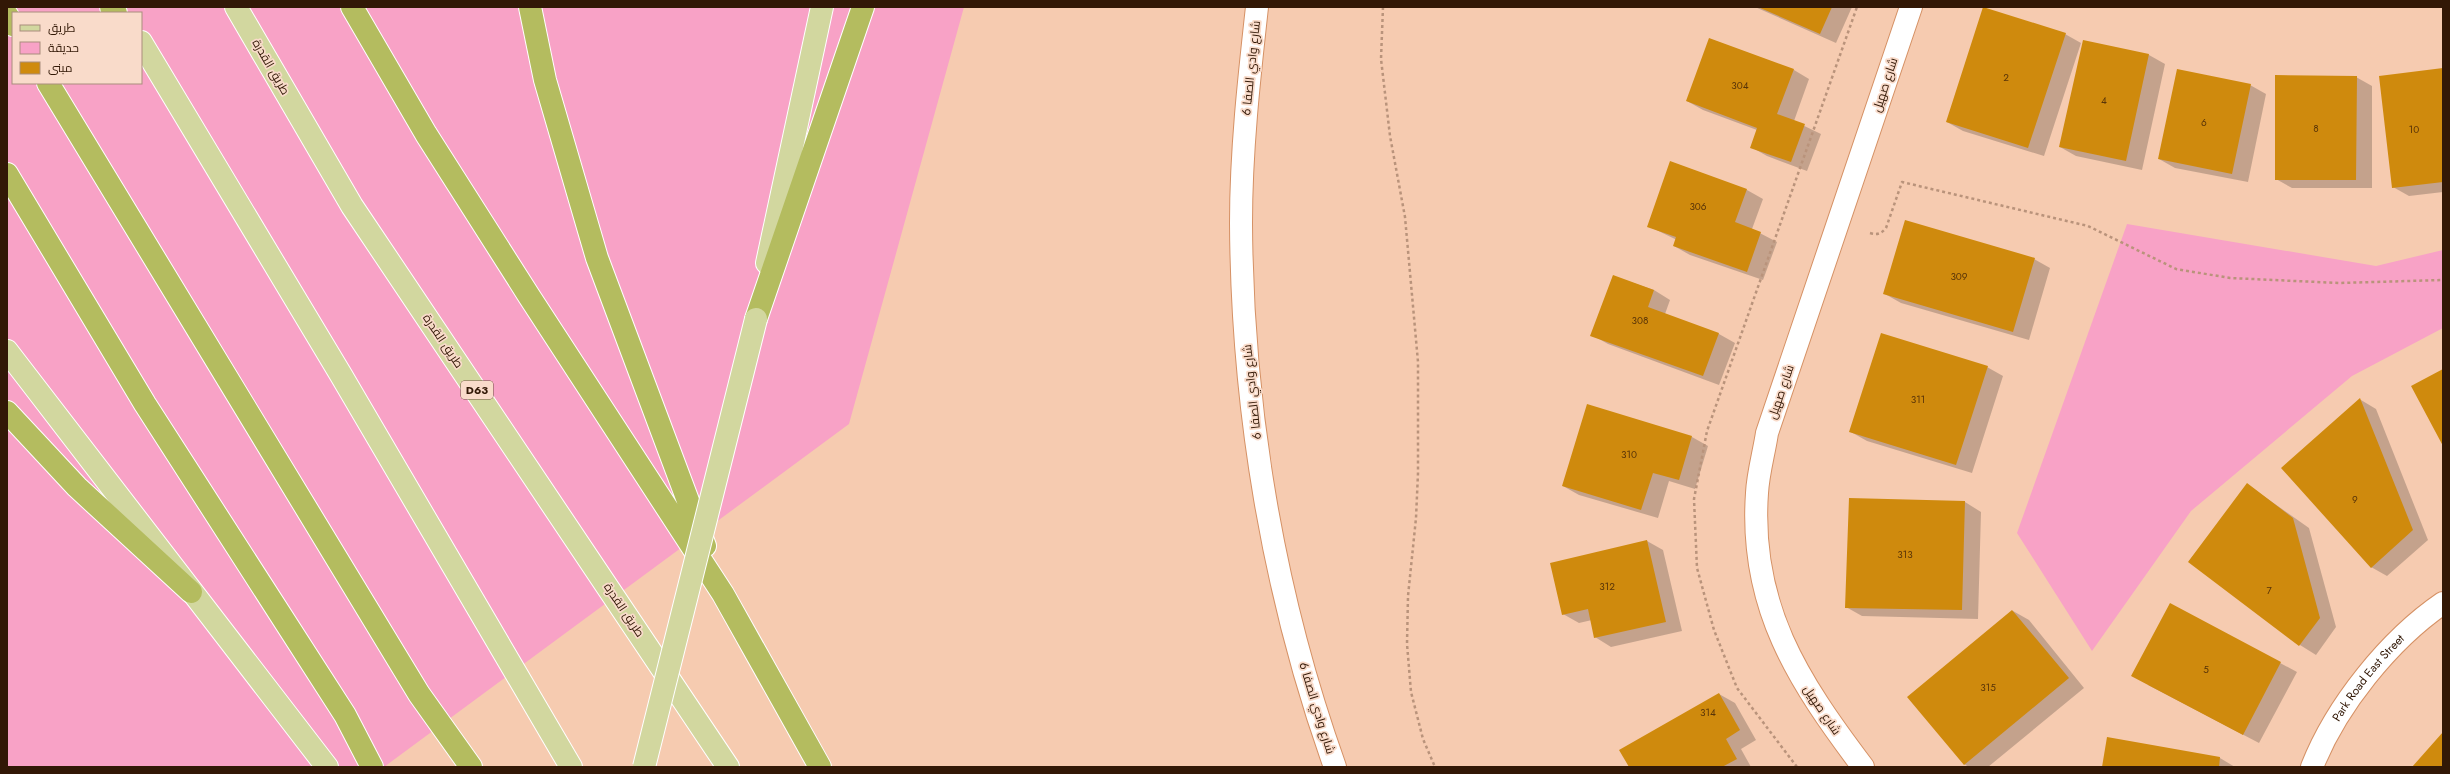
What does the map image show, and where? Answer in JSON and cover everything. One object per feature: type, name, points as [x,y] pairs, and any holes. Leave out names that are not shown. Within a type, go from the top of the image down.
[{"type":"highway","points":[[352,7],[426,134],[723,594],[820,767]]},
{"type":"highway","points":[[530,7],[545,80],[596,258],[723,594]]},
{"type":"highway","points":[[756,319],[862,7]]},
{"type":"highway","points":[[49,84],[415,687],[471,767]]},
{"type":"highway","points":[[7,174],[145,404],[345,715],[372,767]]},
{"type":"highway","points":[[7,412],[77,488],[191,592]]},
{"type":"main road","name":"طريق القدرة","points":[[236,7],[352,206],[728,767]]},
{"type":"main road","points":[[644,767],[756,319],[822,7]]},
{"type":"main road","points":[[142,44],[342,375],[571,767]]},
{"type":"main road","points":[[7,351],[191,592],[292,720],[326,767]]},
{"type":"street","name":"شارع وادي الصفا 6","points":[[1258,7],[1247,95],[1241,222],[1248,366],[1261,475],[1285,600],[1319,721],[1335,767]]},
{"type":"street","name":"شارع صهيل","points":[[1863,767],[1824,715],[1794,666],[1770,611],[1758,552],[1757,493],[1767,433],[1839,224],[1911,7]]},
{"type":"street","name":"Park Road East Street","points":[[2312,767],[2321,745],[2366,675],[2425,615],[2443,603]]},
{"type":"path","points":[[1383,7],[1381,59],[1390,136],[1405,217],[1418,362],[1418,473],[1416,518],[1408,596],[1407,644],[1411,692],[1423,739],[1434,767]]},
{"type":"path","points":[[1839,224],[1870,233],[1883,232],[1902,182],[2088,226],[2141,254],[2183,270],[2230,278],[2339,283],[2443,280]]},
{"type":"green space","points":[[7,7],[964,7],[849,424],[384,767],[7,767]]},
{"type":"green space","points":[[2127,224],[2376,266],[2443,250],[2443,328],[2352,376],[2191,511],[2092,651],[2017,533]]},
{"type":"building","points":[[1758,7],[1832,7],[1820,34]]},
{"type":"building","points":[[1983,7],[2066,33],[2028,148],[1946,122]]},
{"type":"building","points":[[1709,38],[1794,69],[1777,114],[1805,124],[1791,162],[1750,148],[1757,128],[1686,101]]},
{"type":"building","points":[[2083,40],[2149,54],[2126,161],[2059,147]]},
{"type":"building","points":[[2443,68],[2443,182],[2392,188],[2379,76]]},
{"type":"building","points":[[2177,69],[2251,84],[2232,174],[2158,159]]},
{"type":"building","points":[[2275,75],[2357,76],[2356,180],[2275,180]]},
{"type":"building","points":[[1670,161],[1747,189],[1735,222],[1761,232],[1747,272],[1673,246],[1676,237],[1647,227]]},
{"type":"building","points":[[1905,220],[2035,258],[2013,332],[1883,294]]},
{"type":"building","points":[[1613,275],[1654,290],[1648,307],[1719,333],[1703,376],[1590,336]]},
{"type":"building","points":[[1881,333],[1988,366],[1956,465],[1849,432]]},
{"type":"building","points":[[2443,369],[2443,446],[2411,386]]},
{"type":"building","points":[[2360,398],[2413,530],[2371,568],[2281,468]]},
{"type":"building","points":[[1587,404],[1692,436],[1679,480],[1653,473],[1641,510],[1562,486]]},
{"type":"building","points":[[2247,483],[2293,518],[2320,618],[2299,646],[2188,562]]},
{"type":"building","points":[[1849,498],[1965,501],[1962,610],[1845,608]]},
{"type":"building","points":[[1647,540],[1666,622],[1594,638],[1588,609],[1562,615],[1550,563]]},
{"type":"building","points":[[2170,603],[2281,662],[2243,735],[2131,676]]},
{"type":"building","points":[[2012,610],[2069,678],[1964,765],[1907,697]]},
{"type":"building","points":[[1719,693],[1740,730],[1726,739],[1737,759],[1722,767],[1629,767],[1619,750]]},
{"type":"building","points":[[2443,732],[2443,767],[2412,767]]},
{"type":"building","points":[[2107,737],[2220,757],[2219,767],[2102,767]]}]
